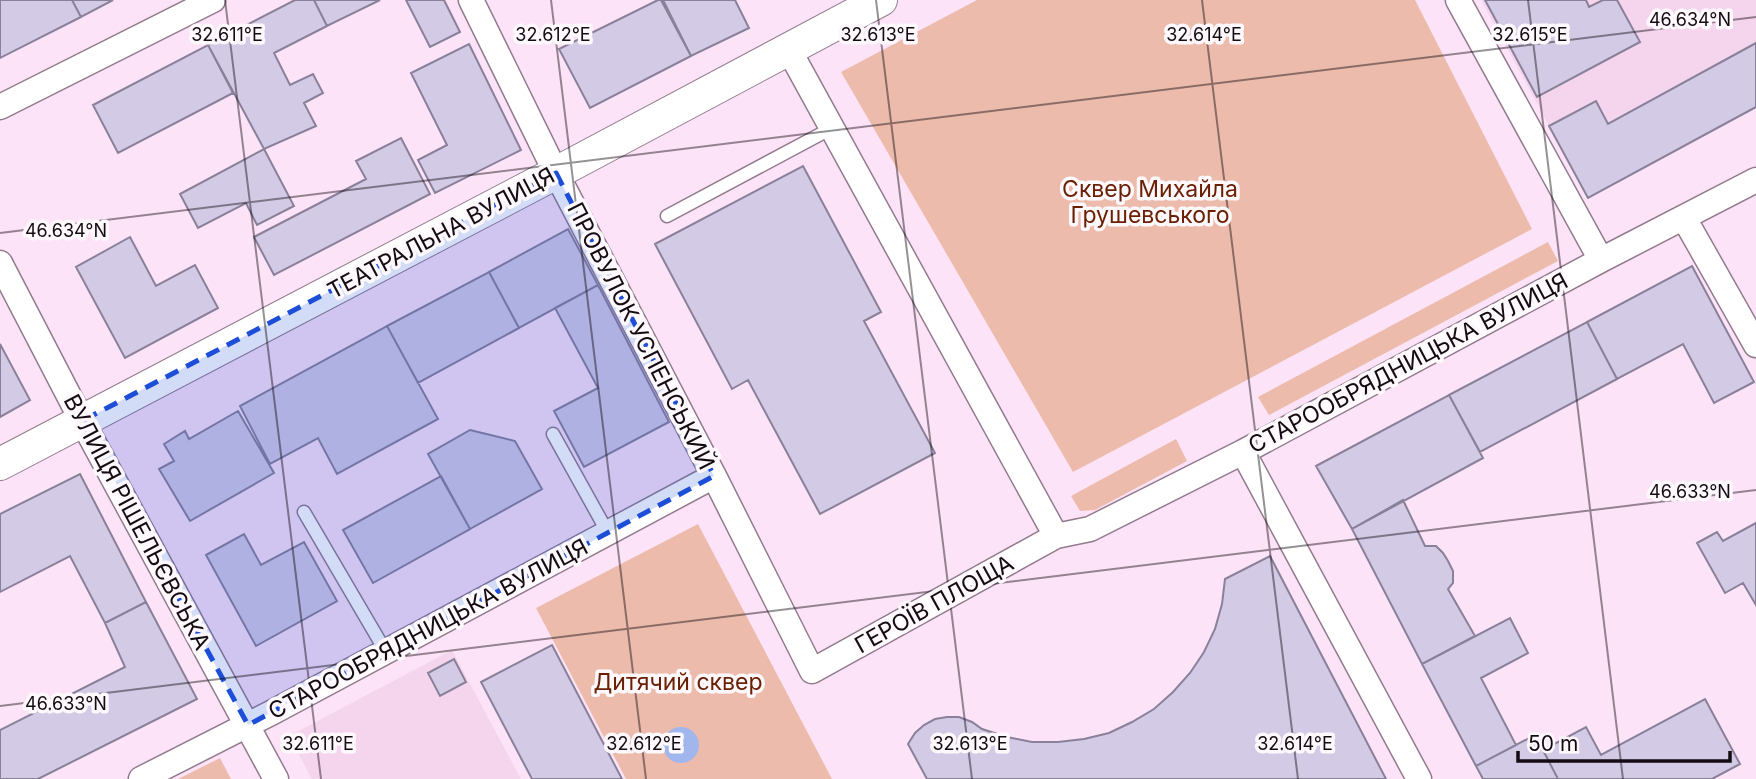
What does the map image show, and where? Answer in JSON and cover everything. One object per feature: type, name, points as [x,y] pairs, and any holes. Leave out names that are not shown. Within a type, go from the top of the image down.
[{"type":"street","points":[[0,107],[213,0]]},
{"type":"street","name":"ПРОВУЛОК УСПЕНСЬКИЙ","points":[[471,0],[556,173],[813,671]]},
{"type":"street","name":"ТЕАТРАЛЬНА ВУЛИЦЯ","points":[[0,464],[881,0]]},
{"type":"street","points":[[1458,0],[1601,261]]},
{"type":"street","points":[[789,50],[1056,536]]},
{"type":"street","name":"СТАРООБРЯДНИЦЬКА ВУЛИЦЯ","points":[[1056,536],[1090,529],[1243,452],[1756,180]]},
{"type":"street","points":[[1684,218],[1756,345]]},
{"type":"street","name":"ВУЛИЦЯ РІШЕЛЬЄВСЬКА","points":[[0,263],[82,421],[276,779]]},
{"type":"street","points":[[1243,452],[1419,779]]},
{"type":"street","name":"СТАРООБРЯДНИЦЬКА ВУЛИЦЯ","points":[[141,779],[248,725],[714,476]]},
{"type":"street","name":"ГЕРОЇВ ПЛОЩА","points":[[813,671],[1056,536]]},
{"type":"lane","points":[[667,216],[832,128]]},
{"type":"lane","points":[[553,435],[608,533]]},
{"type":"lane","points":[[304,512],[386,652]]},
{"type":"highlighted area","points":[[556,173],[714,476],[248,725],[82,421]]},
{"type":"shaded area","points":[[1481,0],[1756,0],[1756,107],[1588,198]]},
{"type":"shaded area","points":[[452,650],[521,779],[312,779],[289,736]]},
{"type":"green space","name":"Сквер Михайла Грушевського","points":[[977,0],[1415,0],[1532,229],[1073,472],[841,72]]},
{"type":"green space","points":[[1548,242],[1558,261],[1269,415],[1258,397]]},
{"type":"green space","points":[[1176,439],[1187,461],[1095,510],[1080,511],[1071,496]]},
{"type":"green space","name":"Дитячий сквер","points":[[698,524],[832,779],[626,779],[536,608]]},
{"type":"green space","points":[[220,758],[231,779],[178,779]]},
{"type":"water","points":[[681,727],[693,733],[699,745],[693,757],[681,763],[669,757],[663,745],[669,733]]},
{"type":"building","points":[[0,0],[72,0],[81,17],[0,58]]},
{"type":"building","points":[[72,0],[113,0],[81,17]]},
{"type":"building","points":[[295,0],[314,0],[327,26],[274,53],[290,85],[313,74],[323,93],[304,103],[316,126],[264,149],[208,45]]},
{"type":"building","points":[[314,0],[380,0],[327,26]]},
{"type":"building","points":[[406,0],[444,0],[460,32],[430,47]]},
{"type":"building","points":[[661,0],[691,56],[590,108],[559,49]]},
{"type":"building","points":[[663,0],[735,0],[749,28],[691,56]]},
{"type":"building","points":[[1485,0],[1586,0],[1589,7],[1603,0],[1617,0],[1640,42],[1537,97]]},
{"type":"building","points":[[1756,43],[1756,107],[1588,198],[1549,126],[1596,101],[1608,124]]},
{"type":"building","points":[[469,44],[521,150],[435,193],[418,160],[447,145],[411,73]]},
{"type":"building","points":[[208,45],[233,93],[118,153],[93,105]]},
{"type":"building","points":[[401,138],[430,194],[274,275],[254,237],[366,179],[356,161]]},
{"type":"building","points":[[264,149],[294,206],[257,225],[246,203],[198,228],[180,194]]},
{"type":"building","points":[[803,166],[881,312],[864,321],[935,453],[820,514],[748,380],[732,389],[655,244]]},
{"type":"building","points":[[568,229],[598,285],[519,328],[489,272]]},
{"type":"building","points":[[130,237],[156,286],[195,265],[218,308],[125,358],[76,267]]},
{"type":"building","points":[[1692,266],[1754,382],[1714,403],[1683,344],[1617,379],[1587,322]]},
{"type":"building","points":[[489,272],[519,328],[418,383],[387,326]]},
{"type":"building","points":[[598,285],[669,422],[584,467],[554,411],[598,388],[555,308]]},
{"type":"building","points":[[1587,322],[1617,379],[1480,452],[1449,395]]},
{"type":"building","points":[[387,326],[438,419],[337,474],[318,438],[270,464],[240,406]]},
{"type":"building","points":[[0,344],[30,400],[0,417]]},
{"type":"building","points":[[1449,395],[1483,458],[1352,529],[1316,466]]},
{"type":"building","points":[[238,411],[274,473],[190,521],[159,469],[174,461],[164,444],[185,431],[189,439]]},
{"type":"building","points":[[470,430],[515,441],[542,489],[470,529],[428,454]]},
{"type":"building","points":[[80,474],[146,602],[105,623],[70,556],[0,592],[0,514]]},
{"type":"building","points":[[441,476],[470,529],[373,583],[343,530]]},
{"type":"building","points":[[1403,500],[1425,546],[1436,546],[1448,561],[1453,571],[1453,583],[1448,589],[1475,636],[1422,664],[1352,529]]},
{"type":"building","points":[[1756,523],[1756,605],[1743,583],[1725,593],[1697,543],[1717,532],[1723,541]]},
{"type":"building","points":[[244,534],[261,565],[304,542],[337,601],[256,646],[206,555]]},
{"type":"building","points":[[1270,556],[1386,779],[927,779],[908,744],[915,733],[935,719],[959,717],[982,729],[1007,737],[1032,742],[1058,742],[1109,733],[1154,709],[1190,673],[1204,652],[1215,629],[1225,579]]},
{"type":"building","points":[[146,602],[197,699],[38,779],[0,779],[0,730],[125,667],[105,623]]},
{"type":"building","points":[[1510,618],[1528,653],[1481,678],[1516,745],[1476,766],[1422,664]]},
{"type":"building","points":[[552,645],[622,779],[532,779],[481,682]]},
{"type":"building","points":[[454,659],[466,682],[440,696],[428,673]]},
{"type":"building","points":[[1705,699],[1740,764],[1712,779],[1558,779],[1543,750],[1586,727],[1601,755]]},
{"type":"building","points":[[1535,735],[1558,779],[1483,779],[1476,766]]}]
